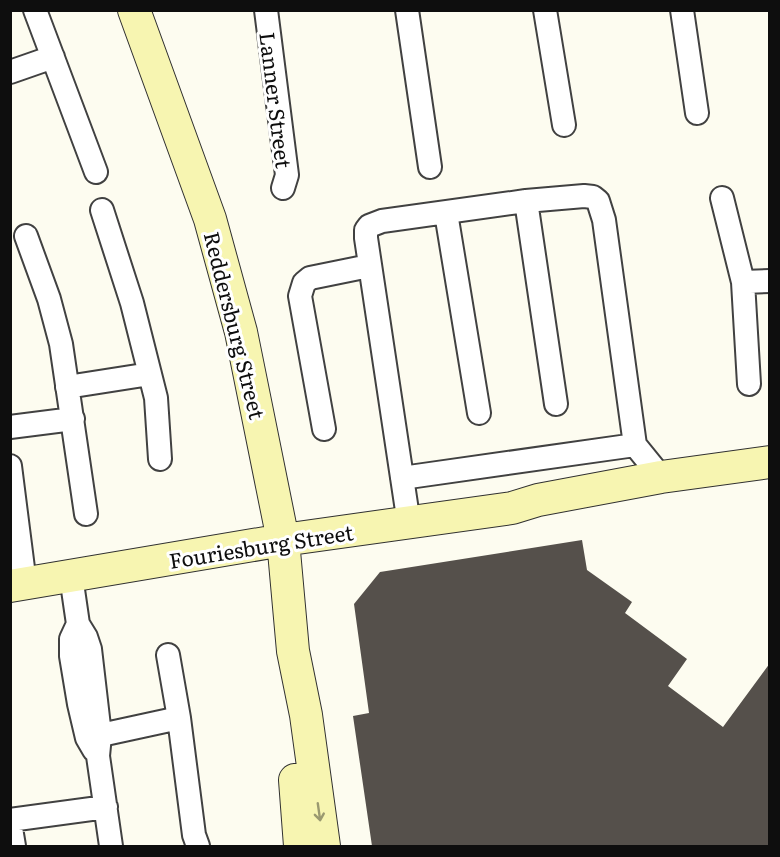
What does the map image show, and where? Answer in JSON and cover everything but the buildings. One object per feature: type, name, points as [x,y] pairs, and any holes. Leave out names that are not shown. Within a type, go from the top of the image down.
[{"type":"street","points":[[35,10],[96,172]]},
{"type":"street","name":"Reddersburg Street","points":[[134,10],[210,219],[230,288],[283,540],[293,651],[306,715],[324,846]]},
{"type":"street","name":"Lanner Street","points":[[266,10],[287,175],[283,189]]},
{"type":"street","points":[[407,10],[430,167]]},
{"type":"street","points":[[532,10],[556,125],[545,10]]},
{"type":"street","points":[[668,10],[680,88]]},
{"type":"street","points":[[682,10],[697,113]]},
{"type":"street","points":[[10,72],[53,57]]},
{"type":"street","points":[[409,524],[365,233],[369,226],[382,222],[526,201],[584,196],[593,197],[600,203],[635,445],[661,477]]},
{"type":"street","points":[[722,198],[743,282],[749,384]]},
{"type":"street","points":[[526,201],[556,404]]},
{"type":"street","points":[[102,210],[132,303],[150,374],[158,417],[160,459]]},
{"type":"street","points":[[446,213],[479,413]]},
{"type":"street","points":[[26,236],[55,320],[68,387],[86,514]]},
{"type":"street","points":[[324,429],[300,296],[304,283],[310,278],[369,266]]},
{"type":"street","points":[[743,282],[770,281]]},
{"type":"street","points":[[68,387],[150,374]]},
{"type":"street","points":[[10,427],[73,419]]},
{"type":"street","points":[[402,478],[635,445]]},
{"type":"street","name":"Fouriesburg Street","points":[[18,585],[283,540],[512,508],[538,500],[661,477],[770,462]]},
{"type":"street","points":[[10,466],[18,585]]},
{"type":"street","name":"Fouriesburg Street","points":[[512,508],[538,509],[770,478]]},
{"type":"street","points":[[71,576],[78,624],[88,644],[84,676],[111,846]]},
{"type":"street","name":"Reddersburg Street","points":[[293,651],[291,723],[300,846]]},
{"type":"street","points":[[168,655],[179,718],[194,836],[198,846]]},
{"type":"street","points":[[95,743],[179,718]]},
{"type":"street","points":[[14,846],[10,821],[106,807]]}]
